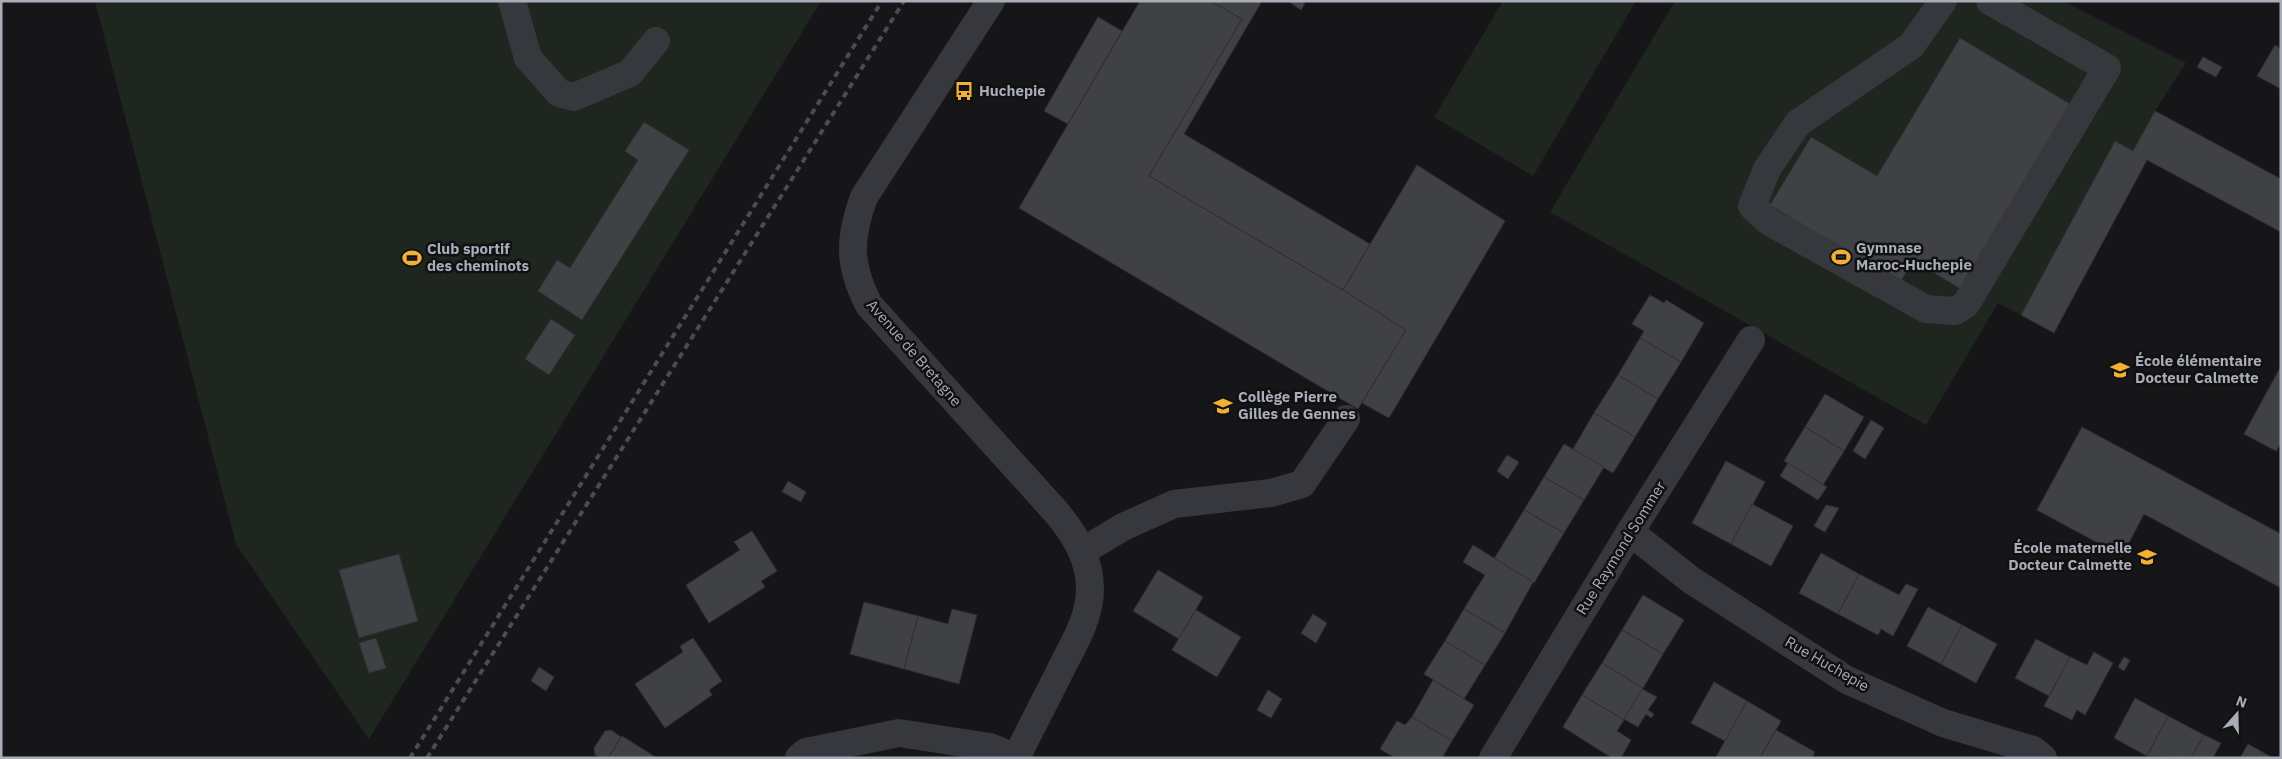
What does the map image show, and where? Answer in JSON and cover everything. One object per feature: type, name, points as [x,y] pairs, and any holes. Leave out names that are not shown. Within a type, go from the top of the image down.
[{"type":"street","points":[[512,1],[528,58],[559,94],[574,97],[630,73],[656,41]]},
{"type":"street","name":"Avenue de Bretagne","points":[[991,1],[864,197],[855,222],[854,263],[858,285],[869,305],[1057,513],[1073,533],[1083,552],[1090,588],[1084,622],[1016,758]]},
{"type":"street","points":[[1943,1],[1911,46],[1798,123],[1768,169],[1752,206],[1768,221],[1926,309],[1954,311],[1966,304],[2108,68],[1990,1]]},
{"type":"street","name":"Rue Raymond Sommer","points":[[1501,755],[1630,532],[1751,340]]},
{"type":"street","points":[[1083,552],[1123,526],[1174,504],[1271,493],[1302,484],[1346,419]]},
{"type":"street","name":"Rue Huchepie","points":[[1630,532],[1691,580],[1847,680],[1944,723],[2033,750],[2043,758]]},
{"type":"street","points":[[799,758],[806,752],[899,733],[990,747],[1016,758]]},
{"type":"shaded area","name":"Club sportif des cheminots","points":[[95,1],[821,1],[369,739],[236,544]]},
{"type":"shaded area","points":[[1503,1],[1636,1],[1533,176],[1434,117]]},
{"type":"shaded area","name":"Gymnase Maroc-Huchepie","points":[[1675,1],[2063,1],[2186,63],[2155,111],[2133,151],[2115,142],[2021,315],[1998,303],[1926,425],[1550,212]]},
{"type":"building","points":[[1140,1],[1211,1],[1242,19],[1149,176],[1343,290],[1406,330],[1358,409],[1019,208]]},
{"type":"building","points":[[1211,1],[1262,1],[1184,134],[1370,244],[1343,290],[1149,176],[1242,19]]},
{"type":"building","points":[[1288,1],[1306,1],[1301,10]]},
{"type":"building","points":[[1098,17],[1122,31],[1068,124],[1044,111]]},
{"type":"building","points":[[1960,38],[2075,107],[1964,291],[1913,260],[1900,283],[1770,205],[1811,137],[1877,176]]},
{"type":"building","points":[[2275,45],[2281,49],[2281,89],[2257,76]]},
{"type":"building","points":[[2203,57],[2222,67],[2216,77],[2197,67]]},
{"type":"building","points":[[2155,111],[2281,179],[2281,232],[2147,160],[2054,333],[2021,315],[2115,141],[2133,151]]},
{"type":"building","points":[[644,122],[689,150],[582,320],[538,291],[557,260],[570,268],[638,160],[625,151]]},
{"type":"building","points":[[1417,165],[1505,221],[1389,418],[1362,403],[1406,330],[1343,290]]},
{"type":"building","points":[[1650,295],[1664,303],[1666,300],[1704,323],[1681,362],[1640,338],[1644,331],[1632,324]]},
{"type":"building","points":[[551,319],[575,335],[549,375],[525,359]]},
{"type":"building","points":[[1640,338],[1681,362],[1658,399],[1618,375]]},
{"type":"building","points":[[2281,366],[2281,443],[2276,451],[2244,434]]},
{"type":"building","points":[[1618,375],[1658,399],[1635,437],[1594,413]]},
{"type":"building","points":[[1825,394],[1864,417],[1844,451],[1805,427]]},
{"type":"building","points":[[1594,413],[1635,437],[1613,473],[1573,449]]},
{"type":"building","points":[[1871,420],[1884,428],[1865,459],[1853,451]]},
{"type":"building","points":[[1805,427],[1844,451],[1823,485],[1784,461]]},
{"type":"building","points":[[2082,427],[2281,534],[2281,588],[2144,514],[2122,556],[2037,510]]},
{"type":"building","points":[[1564,444],[1604,467],[1584,500],[1544,477]]},
{"type":"building","points":[[1507,455],[1519,462],[1508,479],[1497,471]]},
{"type":"building","points":[[1726,461],[1765,482],[1731,544],[1692,523]]},
{"type":"building","points":[[1788,463],[1827,487],[1818,500],[1780,476]]},
{"type":"building","points":[[1544,477],[1584,500],[1564,533],[1524,510]]},
{"type":"building","points":[[788,481],[806,492],[801,502],[782,492]]},
{"type":"building","points":[[1752,504],[1793,526],[1771,566],[1731,544]]},
{"type":"building","points":[[1826,505],[1839,508],[1825,532],[1814,526]]},
{"type":"building","points":[[1524,510],[1564,533],[1534,583],[1494,559]]},
{"type":"building","points":[[752,531],[777,571],[761,581],[765,587],[709,623],[686,585],[740,550],[734,542]]},
{"type":"building","points":[[1473,545],[1533,582],[1505,633],[1464,609],[1485,575],[1463,562]]},
{"type":"building","points":[[1821,553],[1859,574],[1838,614],[1799,593]]},
{"type":"building","points":[[399,554],[418,621],[359,638],[339,570]]},
{"type":"building","points":[[1158,570],[1203,597],[1179,639],[1133,611]]},
{"type":"building","points":[[1859,574],[1899,595],[1906,584],[1918,589],[1893,636],[1881,629],[1878,635],[1838,614]]},
{"type":"building","points":[[1643,595],[1684,620],[1663,654],[1622,630]]},
{"type":"building","points":[[864,602],[918,616],[904,669],[850,654]]},
{"type":"building","points":[[1928,607],[1962,625],[1941,664],[1907,646]]},
{"type":"building","points":[[952,609],[977,615],[959,684],[904,669],[918,616],[948,624]]},
{"type":"building","points":[[1464,609],[1505,633],[1485,665],[1445,641]]},
{"type":"building","points":[[1196,610],[1241,637],[1217,677],[1172,650]]},
{"type":"building","points":[[1313,614],[1327,623],[1316,643],[1301,633]]},
{"type":"building","points":[[1962,625],[1997,644],[1976,683],[1941,664]]},
{"type":"building","points":[[1622,630],[1663,654],[1643,688],[1602,663]]},
{"type":"building","points":[[376,638],[386,668],[369,673],[359,643]]},
{"type":"building","points":[[693,638],[722,681],[709,690],[712,695],[665,728],[635,684],[683,652],[680,646]]},
{"type":"building","points":[[2036,639],[2070,657],[2049,696],[2015,678]]},
{"type":"building","points":[[1445,641],[1485,665],[1464,699],[1424,674]]},
{"type":"building","points":[[2094,652],[2113,663],[2085,715],[2077,710],[2072,720],[2044,706],[2070,657],[2087,665]]},
{"type":"building","points":[[2124,657],[2130,660],[2124,671],[2118,667]]},
{"type":"building","points":[[1602,663],[1643,688],[1624,720],[1582,695]]},
{"type":"building","points":[[539,667],[554,677],[546,691],[531,681]]},
{"type":"building","points":[[1433,680],[1474,705],[1452,741],[1412,717]]},
{"type":"building","points":[[1714,682],[1747,701],[1725,741],[1691,723]]},
{"type":"building","points":[[1642,689],[1657,697],[1648,710],[1654,714],[1651,718],[1646,714],[1638,727],[1624,719]]},
{"type":"building","points":[[1268,690],[1282,699],[1271,718],[1257,710]]},
{"type":"building","points":[[1582,695],[1624,720],[1617,731],[1631,740],[1621,758],[1612,758],[1563,727]]},
{"type":"building","points":[[2135,698],[2168,716],[2147,756],[2114,738]]},
{"type":"building","points":[[1747,701],[1781,721],[1760,758],[1716,757]]},
{"type":"building","points":[[2168,716],[2204,735],[2191,758],[2147,756]]},
{"type":"building","points":[[1412,717],[1452,741],[1442,758],[1395,758],[1380,749],[1397,721],[1405,725]]},
{"type":"building","points":[[611,730],[621,737],[608,758],[600,758],[595,755],[594,748],[605,731]]},
{"type":"building","points":[[1776,730],[1815,752],[1812,758],[1760,758]]},
{"type":"building","points":[[2204,735],[2221,743],[2213,758],[2191,758]]},
{"type":"building","points":[[622,736],[657,758],[608,758]]},
{"type":"building","points":[[2248,744],[2273,758],[2240,758]]},
{"type":"railway","points":[[410,758],[882,1]]},
{"type":"railway","points":[[427,758],[904,1]]},
{"type":"place","name":"Huchepie","points":[[964,91]]},
{"type":"place","name":"Gymnase Maroc-Huchepie","points":[[1841,257]]},
{"type":"place","name":"Club sportif des cheminots","points":[[412,258]]},
{"type":"place","name":"École élémentaire Docteur Calmette","points":[[2120,370]]},
{"type":"place","name":"Collège Pierre Gilles de Gennes","points":[[1223,406]]},
{"type":"place","name":"École maternelle Docteur Calmette","points":[[2147,557]]}]
